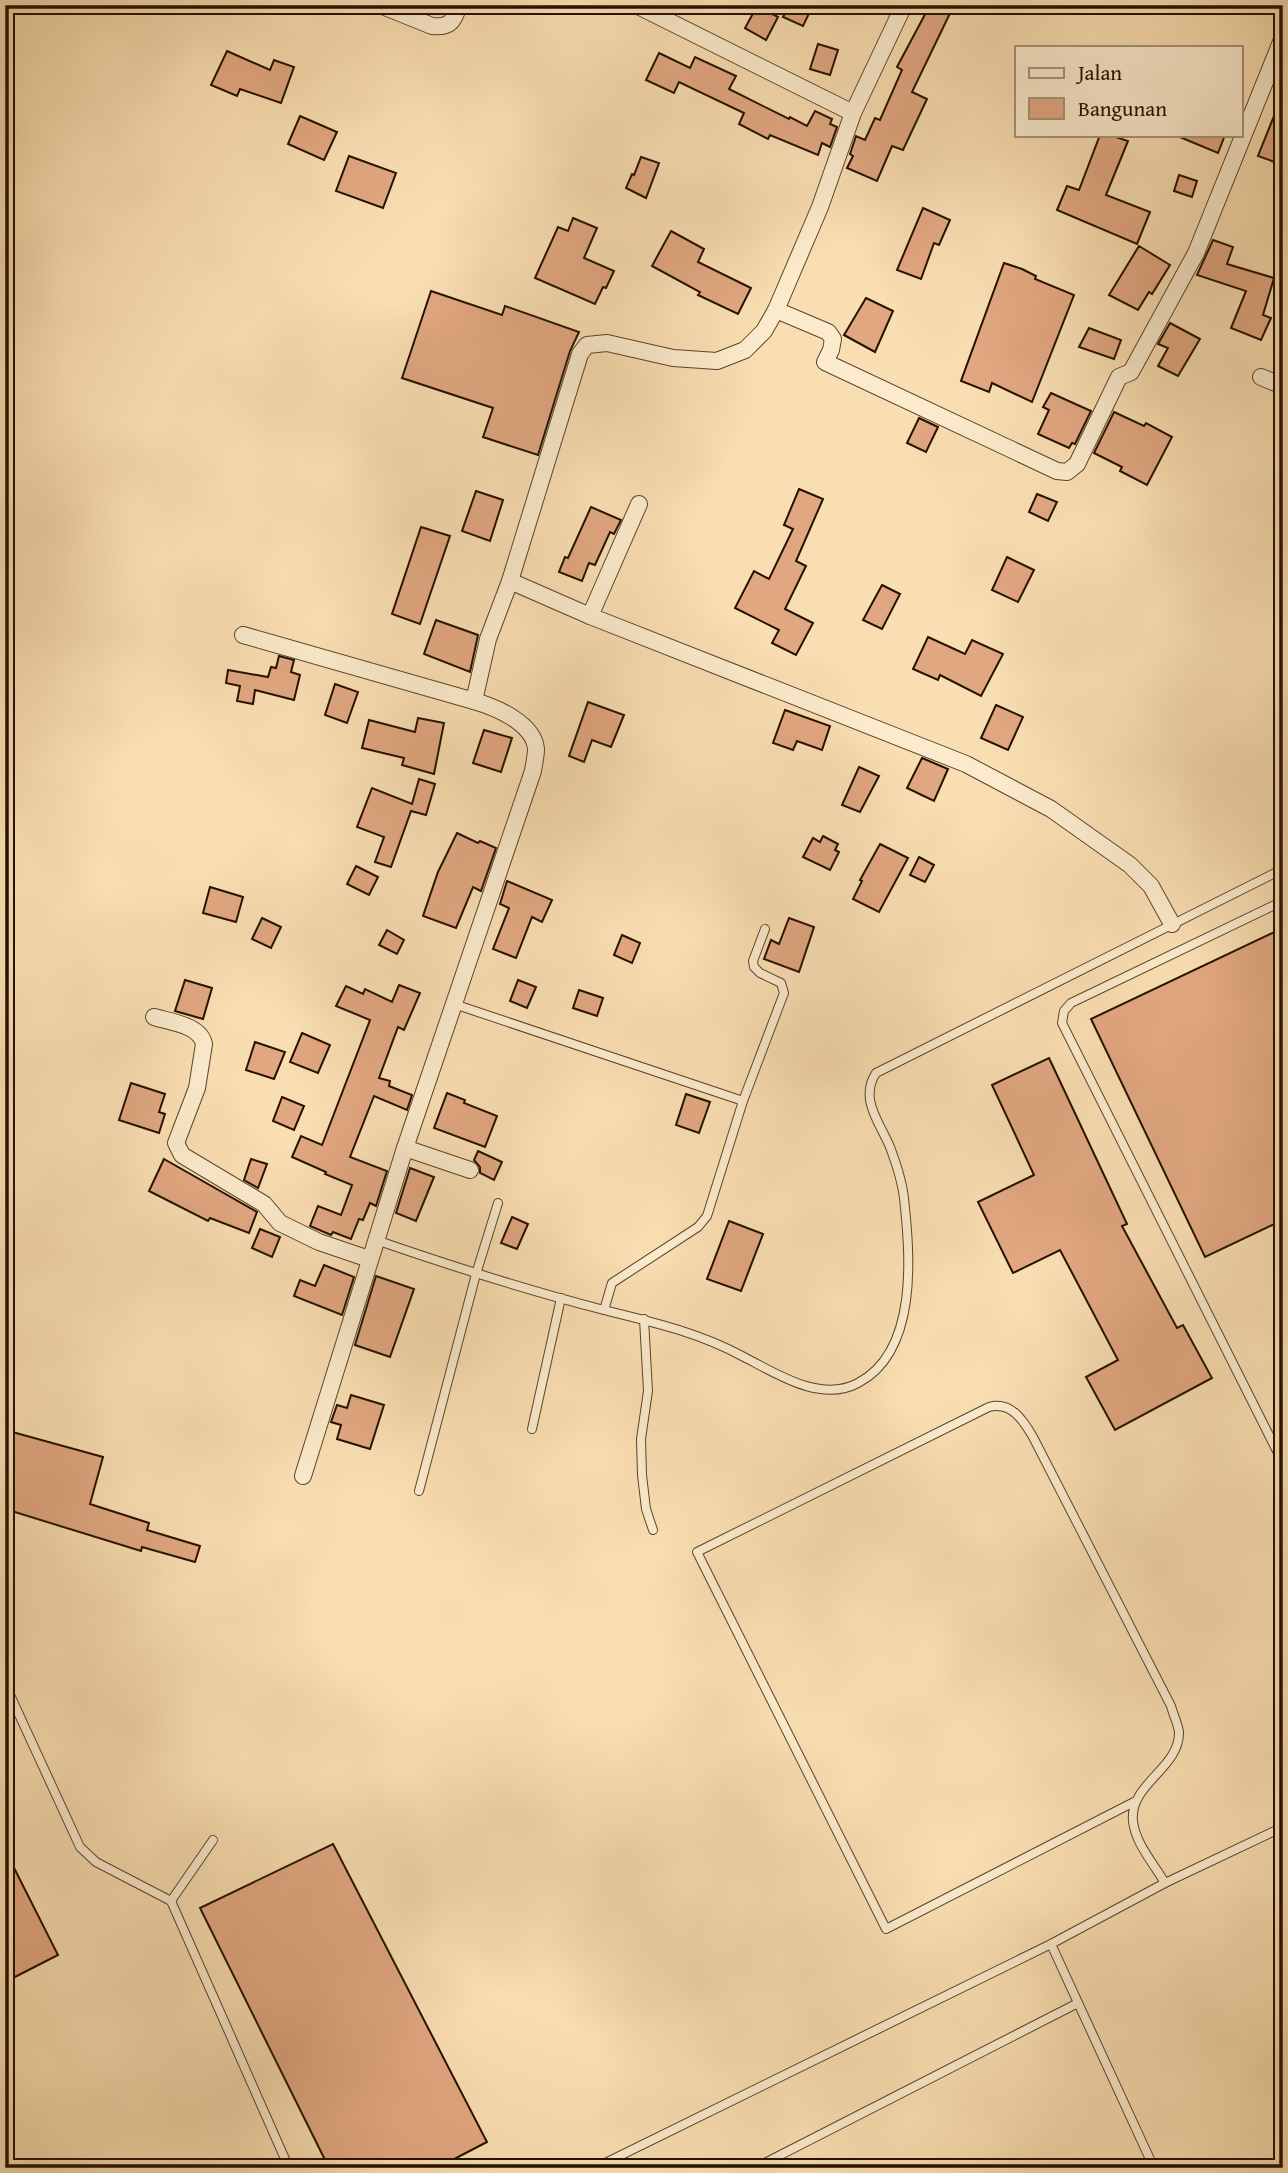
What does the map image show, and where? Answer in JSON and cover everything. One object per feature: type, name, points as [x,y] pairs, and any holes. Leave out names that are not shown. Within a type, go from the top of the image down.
[{"type":"street","points":[[380,5],[432,26],[441,27],[455,20],[459,5]]},
{"type":"street","points":[[636,5],[853,113]]},
{"type":"street","points":[[474,701],[488,639],[510,581],[580,354],[587,345],[607,343],[673,358],[718,361],[745,351],[764,331],[776,310],[820,206],[853,113],[904,5]]},
{"type":"street","points":[[776,310],[828,332],[833,339],[825,362],[1057,471],[1067,472],[1077,464],[1119,377],[1131,372],[1196,253],[1283,37]]},
{"type":"street","points":[[1261,377],[1283,386]]},
{"type":"street","points":[[590,616],[639,504]]},
{"type":"street","points":[[510,581],[590,616],[966,764],[1051,809],[1130,865],[1151,886],[1172,924]]},
{"type":"street","points":[[243,635],[493,706],[525,727],[536,747],[533,771],[405,1148],[303,1476]]},
{"type":"street","points":[[154,1017],[193,1029],[198,1032],[204,1044],[197,1088],[178,1136],[178,1150],[187,1160],[264,1204],[280,1223],[319,1242],[369,1259]]},
{"type":"street","points":[[405,1148],[470,1170]]},
{"type":"lane","points":[[376,1240],[476,1274],[715,1341],[801,1385],[833,1390],[858,1384],[875,1371],[893,1346],[904,1312],[908,1281],[908,1237],[903,1189],[870,1100],[870,1082],[876,1073],[1283,869]]},
{"type":"lane","points":[[1283,901],[1071,1003],[1064,1011],[1062,1023],[1283,1463]]},
{"type":"lane","points":[[604,1310],[612,1283],[705,1222],[743,1101],[784,993],[781,983],[760,973],[754,967],[753,961],[765,929]]},
{"type":"lane","points":[[454,1004],[743,1101]]},
{"type":"lane","points":[[419,1491],[476,1274],[498,1203]]},
{"type":"lane","points":[[532,1429],[561,1297]]},
{"type":"lane","points":[[644,1319],[648,1391],[641,1439],[642,1475],[646,1510],[653,1530]]},
{"type":"lane","points":[[1135,1802],[886,1929],[697,1552],[989,1407],[996,1405],[1013,1409],[1032,1437],[1171,1706],[1179,1732],[1174,1752],[1135,1802],[1132,1820],[1137,1837],[1165,1883]]},
{"type":"lane","points":[[5,1684],[80,1847],[96,1862],[170,1901],[289,2168]]},
{"type":"lane","points":[[595,2168],[1051,1944],[1165,1883],[1283,1827]]},
{"type":"lane","points":[[170,1901],[212,1840]]},
{"type":"lane","points":[[1051,1944],[1154,2168]]},
{"type":"lane","points":[[755,2168],[1078,2003]]},
{"type":"lane","points":[[465,2168],[472,2168]]},
{"type":"building","points":[[789,5],[813,5],[803,26],[783,17]]},
{"type":"building","points":[[930,5],[954,5],[912,92],[927,99],[903,150],[892,146],[877,181],[847,168],[853,156],[850,154],[856,136],[865,140],[875,118],[880,120],[902,70],[897,67]]},
{"type":"building","points":[[757,6],[778,17],[766,40],[745,28]]},
{"type":"building","points":[[818,44],[838,50],[830,75],[810,69]]},
{"type":"building","points":[[227,51],[270,70],[274,60],[294,67],[281,103],[240,89],[237,96],[211,85]]},
{"type":"building","points":[[659,53],[690,68],[695,57],[736,76],[729,89],[807,126],[815,111],[832,119],[830,124],[837,127],[830,147],[822,143],[818,155],[770,135],[768,139],[739,124],[744,113],[679,82],[674,93],[646,80]]},
{"type":"building","points":[[1283,96],[1283,165],[1258,156]]},
{"type":"building","points":[[300,116],[337,132],[324,160],[288,144]]},
{"type":"building","points":[[1100,136],[1113,136],[1128,141],[1106,195],[1150,212],[1137,244],[1057,210],[1067,186],[1079,190]]},
{"type":"building","points":[[1177,136],[1225,136],[1218,153]]},
{"type":"building","points":[[349,156],[396,173],[383,208],[336,191]]},
{"type":"building","points":[[641,157],[659,163],[646,198],[626,188]]},
{"type":"building","points":[[1179,175],[1197,181],[1192,197],[1174,191]]},
{"type":"building","points":[[923,208],[950,220],[939,245],[934,243],[921,279],[897,270]]},
{"type":"building","points":[[573,218],[597,228],[584,258],[614,271],[595,304],[535,278],[558,227],[568,231]]},
{"type":"building","points":[[671,231],[704,249],[698,262],[751,288],[738,314],[698,295],[700,292],[652,266]]},
{"type":"building","points":[[1213,240],[1233,247],[1227,264],[1274,278],[1263,315],[1271,318],[1261,340],[1231,328],[1246,291],[1197,275]]},
{"type":"building","points":[[1139,246],[1170,265],[1152,294],[1149,292],[1138,310],[1109,295]]},
{"type":"building","points":[[1004,263],[1074,295],[1032,402],[992,383],[989,392],[961,381]]},
{"type":"building","points":[[431,291],[502,315],[505,306],[579,332],[570,351],[538,455],[483,437],[493,408],[402,378]]},
{"type":"building","points":[[866,298],[893,311],[875,352],[844,335]]},
{"type":"building","points":[[1170,323],[1200,339],[1178,376],[1158,366],[1168,348],[1158,344]]},
{"type":"building","points":[[1089,328],[1121,340],[1114,359],[1079,347]]},
{"type":"building","points":[[1051,393],[1091,411],[1075,444],[1072,443],[1069,448],[1038,434],[1049,410],[1043,407]]},
{"type":"building","points":[[1114,412],[1144,426],[1146,423],[1172,437],[1147,485],[1120,471],[1122,467],[1094,453]]},
{"type":"building","points":[[919,418],[938,427],[926,452],[907,443]]},
{"type":"building","points":[[799,489],[823,499],[796,561],[806,566],[785,609],[813,623],[796,655],[772,643],[779,630],[735,608],[754,571],[769,579],[793,529],[784,525]]},
{"type":"building","points":[[476,491],[503,500],[490,541],[462,531]]},
{"type":"building","points":[[1037,494],[1057,502],[1048,521],[1029,512]]},
{"type":"building","points":[[591,507],[621,520],[614,534],[610,532],[595,565],[589,563],[582,581],[559,572]]},
{"type":"building","points":[[421,527],[450,536],[420,624],[392,614]]},
{"type":"building","points":[[1007,557],[1034,570],[1018,602],[992,590]]},
{"type":"building","points":[[882,585],[900,594],[882,629],[863,620]]},
{"type":"building","points":[[436,620],[478,635],[470,672],[424,654]]},
{"type":"building","points":[[928,637],[965,654],[972,640],[1003,654],[981,696],[940,675],[938,680],[913,669]]},
{"type":"building","points":[[279,656],[294,660],[291,672],[300,675],[294,700],[255,690],[253,704],[237,701],[240,686],[226,683],[228,670],[268,677],[271,667],[276,668]]},
{"type":"building","points":[[335,684],[358,692],[347,723],[325,715]]},
{"type":"building","points":[[588,702],[624,715],[611,747],[592,740],[584,762],[569,756]]},
{"type":"building","points":[[996,705],[1023,717],[1008,750],[981,738]]},
{"type":"building","points":[[785,710],[830,726],[822,750],[797,741],[793,750],[773,743]]},
{"type":"building","points":[[418,718],[444,723],[434,774],[402,765],[404,758],[362,748],[369,720],[415,732]]},
{"type":"building","points":[[484,730],[512,738],[501,772],[473,763]]},
{"type":"building","points":[[922,758],[948,769],[934,801],[907,788]]},
{"type":"building","points":[[859,767],[879,776],[860,812],[842,805]]},
{"type":"building","points":[[419,779],[435,784],[426,815],[411,811],[391,867],[375,862],[384,837],[357,827],[372,788],[412,804]]},
{"type":"building","points":[[457,833],[496,848],[481,891],[473,887],[456,928],[423,916],[438,872]]},
{"type":"building","points":[[823,836],[838,844],[835,850],[839,852],[830,870],[803,857],[813,838],[820,842]]},
{"type":"building","points":[[880,844],[908,858],[879,912],[853,899]]},
{"type":"building","points":[[919,857],[934,865],[925,882],[910,875]]},
{"type":"building","points":[[356,866],[378,877],[369,895],[347,884]]},
{"type":"building","points":[[507,881],[552,900],[542,922],[532,917],[516,958],[493,949],[509,908],[500,904]]},
{"type":"building","points":[[210,887],[243,897],[236,922],[203,913]]},
{"type":"building","points":[[262,918],[281,927],[271,948],[252,939]]},
{"type":"building","points":[[789,918],[814,927],[799,972],[764,959],[771,940],[779,944]]},
{"type":"building","points":[[1283,928],[1283,1220],[1205,1257],[1091,1019]]},
{"type":"building","points":[[387,930],[404,940],[397,954],[379,945]]},
{"type":"building","points":[[622,935],[640,943],[632,963],[614,955]]},
{"type":"building","points":[[185,980],[212,988],[203,1019],[175,1011]]},
{"type":"building","points":[[518,980],[536,987],[527,1008],[510,1001]]},
{"type":"building","points":[[399,985],[420,993],[404,1030],[398,1027],[379,1078],[390,1081],[389,1086],[412,1095],[407,1110],[374,1096],[350,1157],[387,1171],[376,1206],[370,1203],[363,1220],[359,1219],[351,1239],[333,1232],[331,1235],[310,1226],[318,1206],[341,1215],[352,1185],[292,1157],[301,1136],[322,1145],[370,1020],[336,1006],[346,986],[363,994],[365,989],[392,1002]]},
{"type":"building","points":[[579,990],[603,998],[597,1016],[573,1008]]},
{"type":"building","points":[[302,1033],[330,1045],[318,1073],[290,1062]]},
{"type":"building","points":[[255,1042],[285,1052],[274,1079],[246,1070]]},
{"type":"building","points":[[1049,1058],[1127,1224],[1122,1226],[1177,1328],[1183,1325],[1212,1378],[1115,1430],[1086,1377],[1118,1360],[1060,1250],[1013,1273],[978,1202],[1034,1175],[992,1085]]},
{"type":"building","points":[[131,1083],[165,1094],[159,1112],[165,1114],[159,1133],[119,1120]]},
{"type":"building","points":[[447,1093],[497,1116],[485,1147],[434,1128]]},
{"type":"building","points":[[686,1094],[710,1102],[699,1133],[676,1125]]},
{"type":"building","points":[[282,1097],[304,1106],[294,1130],[273,1121]]},
{"type":"building","points":[[478,1151],[502,1162],[494,1180],[480,1173],[480,1167],[474,1160]]},
{"type":"building","points":[[164,1159],[257,1212],[249,1233],[210,1218],[208,1221],[149,1191]]},
{"type":"building","points":[[251,1159],[267,1164],[258,1188],[244,1180]]},
{"type":"building","points":[[410,1168],[434,1177],[416,1221],[396,1213]]},
{"type":"building","points":[[512,1217],[528,1224],[517,1249],[501,1243]]},
{"type":"building","points":[[729,1221],[763,1234],[741,1291],[707,1279]]},
{"type":"building","points":[[260,1229],[280,1237],[272,1257],[252,1248]]},
{"type":"building","points":[[324,1265],[354,1277],[342,1315],[294,1296],[300,1280],[315,1286]]},
{"type":"building","points":[[376,1276],[414,1289],[390,1357],[355,1345]]},
{"type":"building","points":[[351,1395],[384,1405],[370,1449],[337,1439],[341,1425],[331,1422],[337,1405],[347,1408]]},
{"type":"building","points":[[5,1430],[103,1457],[90,1504],[149,1523],[147,1530],[200,1546],[195,1562],[142,1547],[141,1551],[5,1509]]},
{"type":"building","points":[[333,1844],[487,2142],[437,2168],[329,2168],[200,1908]]},
{"type":"building","points":[[5,1850],[58,1955],[5,1982]]}]
